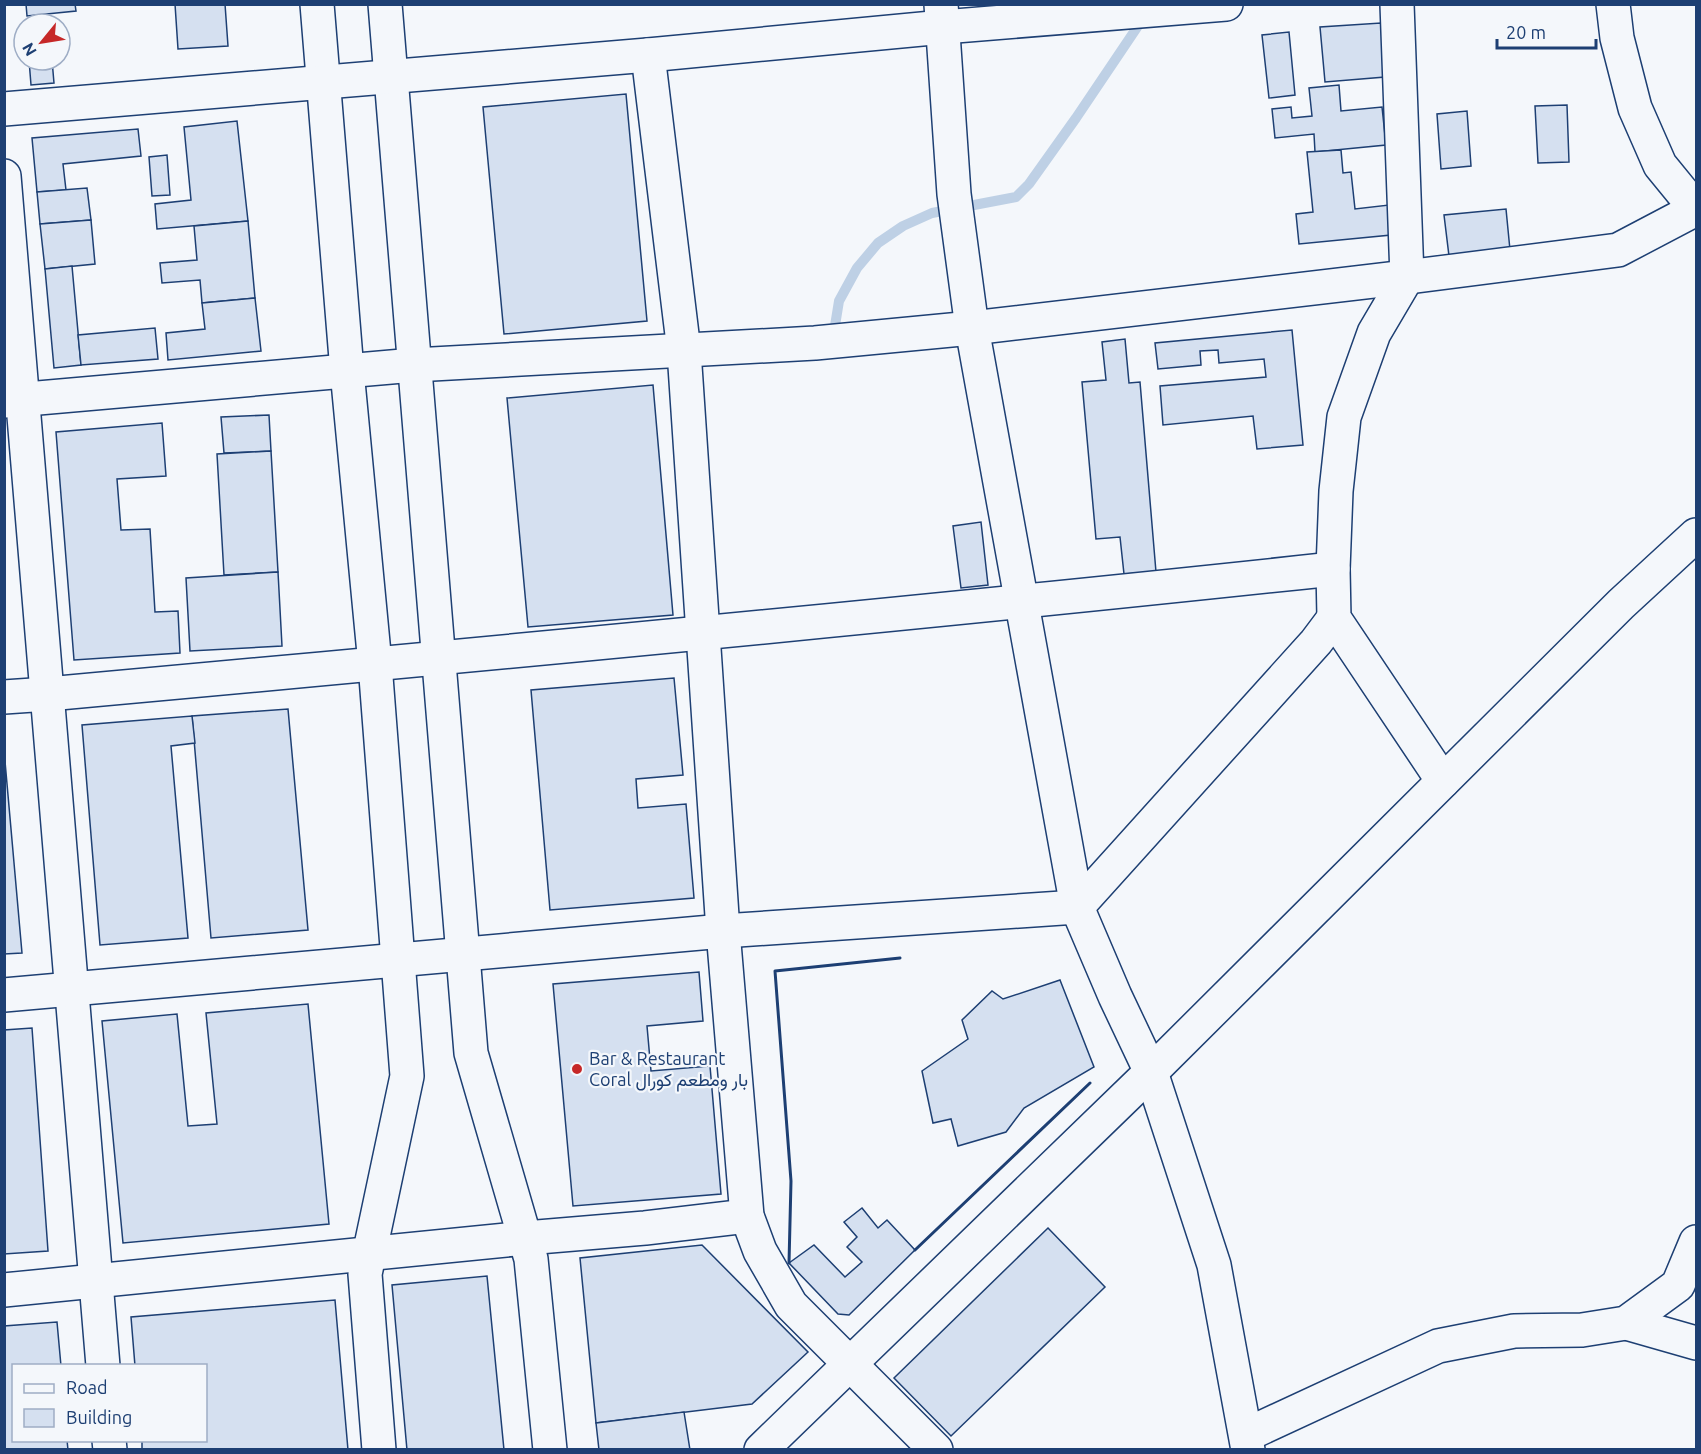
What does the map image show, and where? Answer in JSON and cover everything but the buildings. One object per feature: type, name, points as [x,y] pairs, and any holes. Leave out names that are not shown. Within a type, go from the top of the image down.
[{"type":"main road","points":[[317,4],[347,370],[375,664],[407,1076],[365,1274],[379,1449]]},
{"type":"main road","points":[[385,4],[471,1053],[531,1259],[550,1449]]},
{"type":"main road","points":[[4,110],[648,55],[942,16],[1127,14],[1226,4]]},
{"type":"main road","points":[[1397,4],[1407,277],[1374,333],[1344,417],[1336,490],[1334,618],[1443,781]]},
{"type":"main road","points":[[14,400],[414,365],[815,343],[972,328],[1618,250],[1696,209],[1660,165],[1635,108],[1617,38],[1613,4]]},
{"type":"main road","points":[[942,16],[954,194],[972,328],[1077,907],[1115,996],[1151,1071],[1214,1265],[1247,1442],[1438,1346],[1514,1331],[1582,1330],[1626,1323],[1696,1343]]},
{"type":"main road","points":[[648,55],[684,351],[701,633],[747,1216],[760,1251],[791,1305],[852,1363],[936,1449]]},
{"type":"main road","points":[[4,176],[14,400],[48,694],[103,1364]]},
{"type":"main road","points":[[761,1449],[1151,1071],[1621,604],[1696,535]]},
{"type":"main road","points":[[4,697],[1023,602],[1333,569]]},
{"type":"main road","points":[[4,994],[723,931],[1077,907],[1316,642],[1334,618]]},
{"type":"main road","points":[[4,1290],[645,1228],[747,1216]]},
{"type":"main road","points":[[1626,1323],[1678,1285],[1696,1242]]},
{"type":"waterway","points":[[833,338],[839,301],[857,268],[878,243],[903,226],[932,213],[1016,197],[1029,184],[1076,118],[1144,17]]},
{"type":"wall","points":[[789,1263],[791,1181],[775,971],[900,958]]},
{"type":"wall","points":[[915,1250],[1090,1083]]},
{"type":"place","name":"Bar & Restaurant Coral بار ومطعم كورال","points":[[577,1069]]}]
